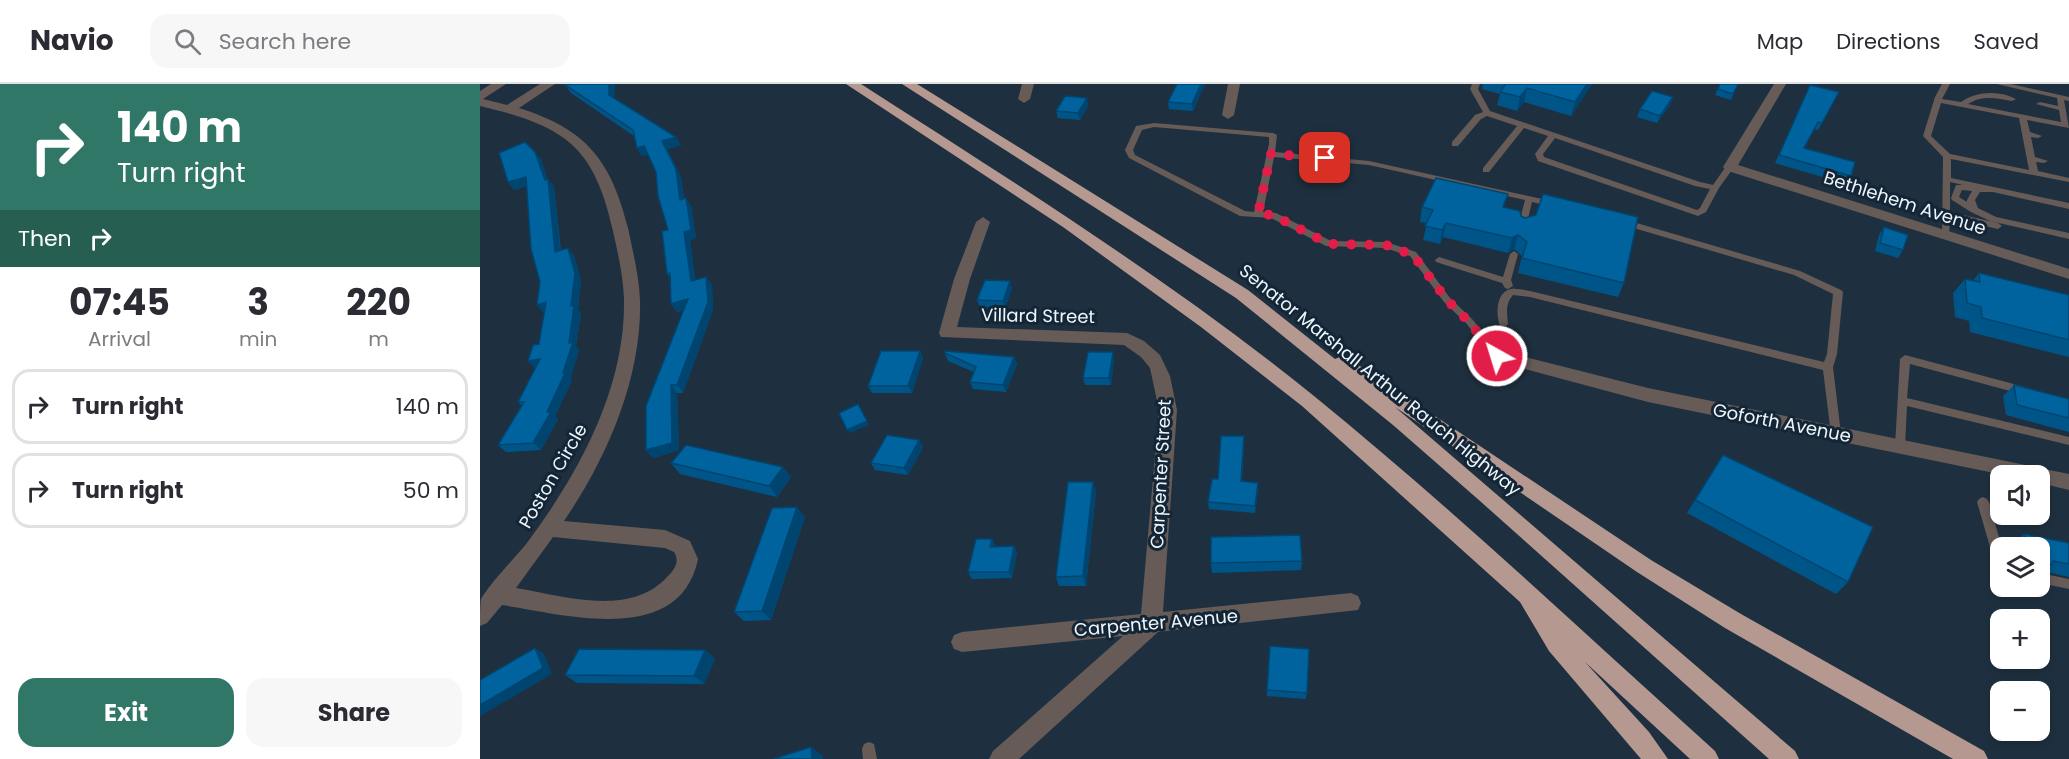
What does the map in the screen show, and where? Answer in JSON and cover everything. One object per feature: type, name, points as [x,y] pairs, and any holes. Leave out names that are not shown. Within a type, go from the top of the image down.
[{"type":"highway","points":[[852,84],[1068,224],[1207,323],[1308,401],[1524,591],[1707,759]]},
{"type":"highway","name":"Senator Marshall Arthur Rauch Highway","points":[[908,84],[1242,294],[1487,495],[1787,759]]},
{"type":"highway","points":[[1242,294],[1654,572],[1743,627],[1976,759]]},
{"type":"highway","points":[[1524,591],[1544,630],[1625,720],[1656,759]]},
{"type":"street","points":[[480,96],[500,84]]},
{"type":"street","points":[[510,108],[549,84]]},
{"type":"street","points":[[1024,99],[1028,84]]},
{"type":"street","points":[[1228,115],[1234,84]]},
{"type":"street","points":[[1730,167],[1780,84]]},
{"type":"street","name":"Poston Circle","points":[[480,102],[510,108],[543,119],[568,133],[592,154],[601,168],[616,204],[632,296],[624,371],[609,418],[589,460],[548,528],[480,616]]},
{"type":"street","name":"Bethlehem Avenue","points":[[1730,167],[1945,237],[2069,274]]},
{"type":"street","name":"Villard Street","points":[[983,222],[962,279],[947,333],[1127,339]]},
{"type":"street","name":"Carpenter Street","points":[[1127,339],[1143,348],[1157,362],[1164,379],[1168,410],[1151,625]]},
{"type":"street","name":"Goforth Avenue","points":[[1497,356],[1648,395],[2069,482]]},
{"type":"street","points":[[498,595],[603,609],[638,608],[668,592],[681,576],[687,558],[685,550],[677,543],[665,539],[548,528]]},
{"type":"street","name":"Carpenter Avenue","points":[[962,642],[1022,634],[1151,625],[1351,603]]},
{"type":"street","points":[[1000,759],[1151,625]]},
{"type":"lane","points":[[1476,84],[1474,89],[1487,113],[1715,188]]},
{"type":"lane","points":[[1946,84],[1938,100],[1927,136],[1947,156],[2069,180]]},
{"type":"lane","points":[[2001,84],[2069,99]]},
{"type":"lane","points":[[1962,105],[1969,99],[1983,95],[2012,99]]},
{"type":"lane","points":[[1938,100],[2067,126],[2060,97]]},
{"type":"lane","points":[[2040,104],[2062,109]]},
{"type":"lane","points":[[1455,144],[1478,117],[1487,113]]},
{"type":"lane","points":[[2023,117],[2034,173]]},
{"type":"lane","points":[[1258,214],[1273,135],[1154,125],[1139,128],[1129,150],[1132,156],[1243,214],[1273,215],[1329,244],[1386,245],[1413,255],[1447,300],[1497,356]]},
{"type":"lane","points":[[1485,170],[1522,125]]},
{"type":"lane","points":[[2026,133],[2038,136]]},
{"type":"lane","points":[[1553,135],[1539,154],[1541,159],[1698,213],[1703,210],[1730,167]]},
{"type":"lane","points":[[2029,146],[2040,148]]},
{"type":"lane","points":[[1271,154],[1369,163],[1561,206]]},
{"type":"lane","points":[[1945,237],[1947,156]]},
{"type":"lane","points":[[2031,159],[2043,161]]},
{"type":"lane","points":[[1946,179],[2069,206]]},
{"type":"lane","points":[[1997,189],[1959,187],[1955,198],[1993,219],[2069,236]]},
{"type":"lane","points":[[1974,210],[1971,200],[1977,189]]},
{"type":"lane","points":[[1522,227],[1529,199]]},
{"type":"lane","points":[[1946,214],[2069,242]]},
{"type":"lane","points":[[1614,219],[1797,273],[1838,292],[1834,344],[1828,368],[1836,434]]},
{"type":"lane","points":[[1511,292],[1507,281],[1514,254]]},
{"type":"lane","points":[[1439,260],[1507,281]]},
{"type":"lane","points":[[1511,292],[1530,294],[1828,368]]},
{"type":"lane","points":[[1503,324],[1501,303],[1511,292]]},
{"type":"lane","points":[[1900,446],[1905,359],[2036,394]]},
{"type":"lane","points":[[1902,400],[2069,441]]},
{"type":"lane","points":[[1983,502],[1993,537]]},
{"type":"lane","points":[[2050,581],[2069,584]]},
{"type":"building","points":[[609,84],[609,95],[676,137],[662,141],[676,169],[680,200],[686,198],[691,230],[684,232],[691,281],[706,277],[708,302],[677,385],[671,385],[672,443],[646,450],[646,406],[688,299],[671,304],[670,273],[667,274],[662,231],[668,230],[658,196],[656,172],[644,146],[637,148],[633,130],[565,85]]},
{"type":"building","points":[[1177,84],[1201,84],[1192,104],[1168,102]]},
{"type":"building","points":[[1506,84],[1587,84],[1575,102],[1527,88],[1520,97],[1500,92]]},
{"type":"building","points":[[1720,84],[1738,84],[1733,94],[1718,89]]},
{"type":"building","points":[[1810,85],[1839,92],[1822,123],[1818,122],[1804,148],[1855,162],[1851,176],[1779,155]]},
{"type":"building","points":[[1652,91],[1673,97],[1660,116],[1640,109]]},
{"type":"building","points":[[1065,96],[1087,98],[1078,113],[1056,111]]},
{"type":"building","points":[[525,142],[535,152],[545,180],[548,179],[555,252],[568,248],[575,273],[569,343],[573,342],[563,373],[565,373],[547,412],[551,412],[533,443],[498,445],[524,402],[518,402],[540,359],[528,361],[533,345],[539,344],[546,302],[537,305],[540,282],[531,249],[526,177],[508,182],[499,153]]},
{"type":"building","points":[[1436,178],[1508,194],[1503,207],[1520,211],[1521,216],[1525,218],[1536,215],[1543,194],[1638,217],[1624,283],[1522,258],[1527,242],[1518,235],[1512,238],[1446,223],[1442,230],[1425,226],[1433,210],[1422,207]]},
{"type":"building","points":[[1884,227],[1908,235],[1903,250],[1880,243]]},
{"type":"building","points":[[1979,273],[2069,295],[2069,340],[1982,318],[1981,307],[1967,303],[1965,279],[1980,282]]},
{"type":"building","points":[[985,280],[1010,281],[1003,301],[977,300]]},
{"type":"building","points":[[881,351],[920,351],[908,386],[868,386]]},
{"type":"building","points":[[945,351],[1014,357],[1003,385],[970,382],[976,367]]},
{"type":"building","points":[[1088,352],[1113,352],[1109,378],[1083,378]]},
{"type":"building","points":[[2014,385],[2069,399],[2069,418],[2017,405]]},
{"type":"building","points":[[858,404],[867,421],[847,430],[839,413]]},
{"type":"building","points":[[887,435],[919,440],[904,468],[871,463]]},
{"type":"building","points":[[1221,436],[1244,436],[1241,481],[1258,483],[1255,506],[1208,502],[1212,479],[1218,479]]},
{"type":"building","points":[[686,445],[783,467],[769,486],[671,463]]},
{"type":"building","points":[[1723,455],[1873,527],[1848,582],[1695,500]]},
{"type":"building","points":[[1068,482],[1093,482],[1083,576],[1056,577]]},
{"type":"building","points":[[797,507],[762,611],[734,612],[772,508]]},
{"type":"building","points":[[1300,535],[1302,561],[1211,563],[1211,537]]},
{"type":"building","points":[[976,539],[992,539],[990,547],[1014,546],[1009,572],[968,572]]},
{"type":"building","points":[[2050,539],[2069,543],[2069,564],[2053,561],[2051,565]]},
{"type":"building","points":[[1270,646],[1309,649],[1307,693],[1267,690]]},
{"type":"building","points":[[535,648],[543,668],[480,705],[480,680]]},
{"type":"building","points":[[579,649],[705,650],[694,676],[565,675]]},
{"type":"building","points":[[811,747],[812,759],[773,759]]},
{"type":"route","points":[[1325,158],[1271,154],[1258,214],[1273,215],[1298,230],[1329,244],[1386,245],[1413,255],[1447,300],[1497,356]]}]
